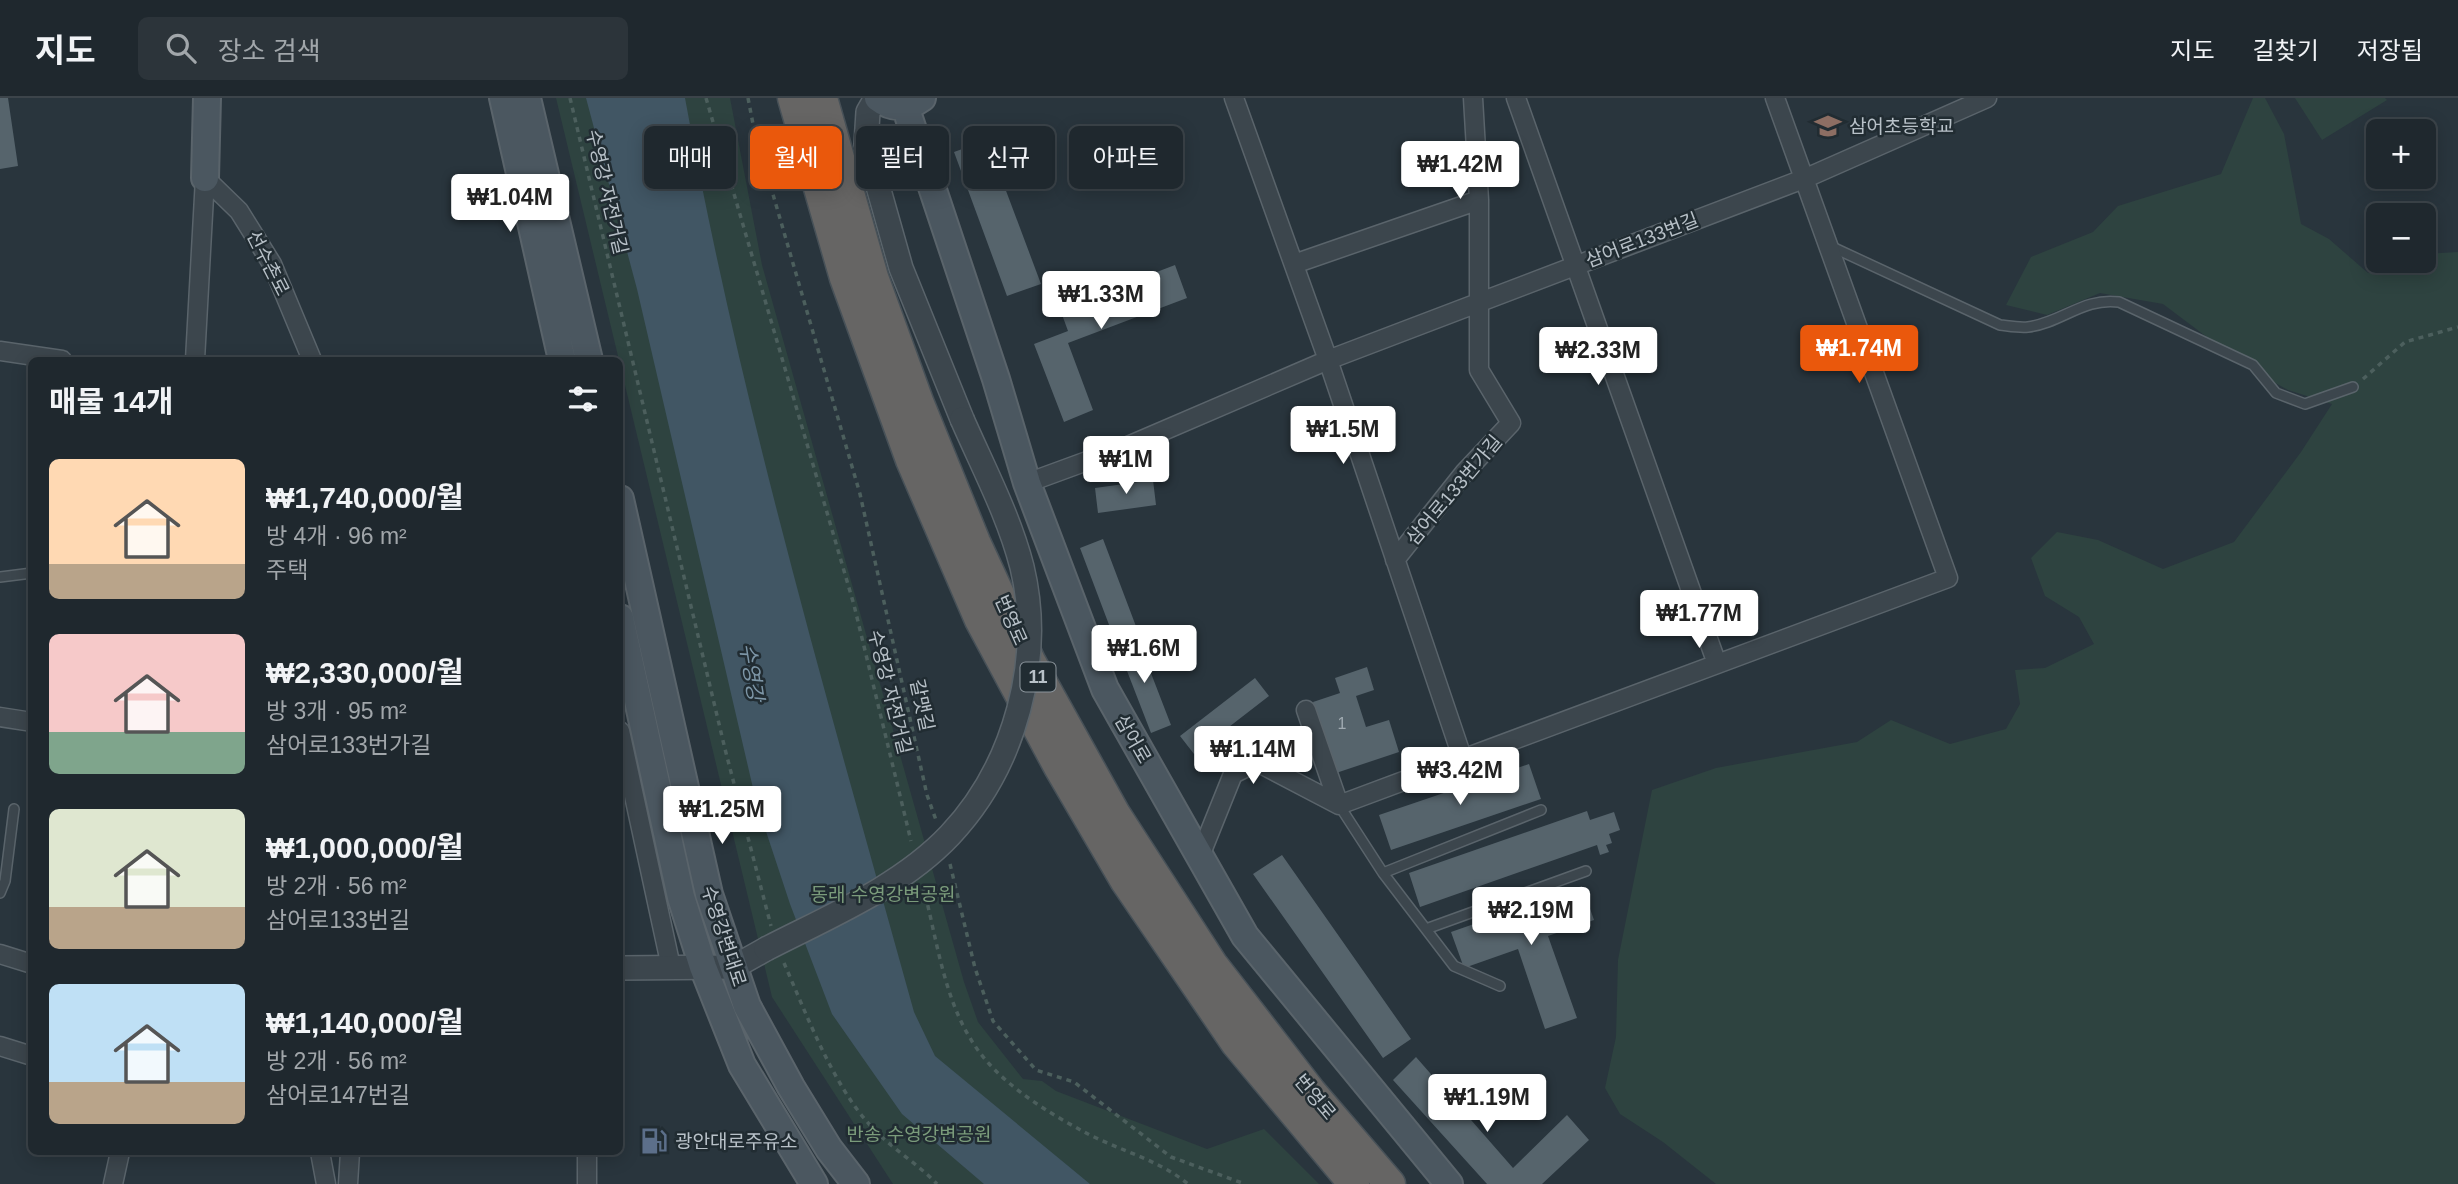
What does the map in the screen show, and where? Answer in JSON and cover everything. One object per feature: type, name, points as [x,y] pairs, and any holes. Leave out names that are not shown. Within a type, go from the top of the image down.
[{"type":"highway","name":"번영로","points":[[793,98],[845,278],[911,460],[980,620],[1059,767],[1125,880],[1236,1043],[1354,1184]]},
{"type":"highway","name":"번영로","points":[[822,98],[873,277],[919,404],[975,541],[1030,661],[1115,814],[1212,964],[1311,1092],[1390,1184]]},
{"type":"main road","points":[[205,178],[207,98]]},
{"type":"main road","points":[[503,98],[561,357]]},
{"type":"main road","points":[[527,98],[588,357]]},
{"type":"main road","points":[[877,98],[895,106],[914,102]]},
{"type":"main road","name":"삼어로","points":[[914,102],[1027,483],[1105,689],[1245,936],[1449,1184]]},
{"type":"main road","name":"수영강변대로","points":[[623,512],[709,894],[747,1006],[791,1087],[830,1149],[856,1184]]},
{"type":"main road","name":"수영강변대로","points":[[623,632],[681,897],[703,967],[742,1065],[814,1184]]},
{"type":"street","points":[[623,968],[734,967],[773,943],[856,902],[901,875],[950,835],[979,796],[1008,745],[1025,684],[1029,626],[1022,568],[1007,523],[901,268],[866,144],[868,112],[877,98]]},
{"type":"street","points":[[1234,98],[1328,360]]},
{"type":"street","points":[[1473,98],[1479,200],[1478,303]]},
{"type":"street","points":[[1516,98],[1717,664]]},
{"type":"street","points":[[1200,856],[1233,774],[1257,762],[1339,805],[1948,578],[1775,98]]},
{"type":"street","name":"삼어로133번길","points":[[1027,483],[1128,446],[1328,360],[1806,178],[1987,98]]},
{"type":"street","points":[[195,357],[205,178]]},
{"type":"street","name":"선수촌로","points":[[205,178],[239,211],[272,264],[311,357]]},
{"type":"street","points":[[1293,264],[1479,200]]},
{"type":"street","name":"삼어로133번가길","points":[[1395,560],[1464,473],[1511,423],[1479,370],[1478,303]]},
{"type":"street","points":[[0,351],[41,357]]},
{"type":"street","name":"삼어로133번가길","points":[[1328,360],[1462,757]]},
{"type":"street","points":[[1306,710],[1339,805]]},
{"type":"street","points":[[0,717],[28,721]]},
{"type":"street","points":[[623,745],[671,967]]},
{"type":"street","points":[[0,954],[28,963]]},
{"type":"street","points":[[0,1046],[28,1055]]},
{"type":"street","points":[[113,1184],[119,1155]]},
{"type":"street","points":[[321,1155],[326,1184]]},
{"type":"street","points":[[348,1184],[350,1155]]},
{"type":"street","points":[[587,1155],[587,1184]]},
{"type":"lane","points":[[1830,246],[2000,325],[2028,327],[2052,320],[2078,307],[2104,300],[2119,302],[2253,365],[2276,393],[2305,404],[2353,387]]},
{"type":"lane","points":[[0,577],[28,574]]},
{"type":"lane","points":[[1339,805],[1383,873],[1454,966],[1500,986]]},
{"type":"lane","points":[[0,893],[5,881],[14,809]]},
{"type":"lane","points":[[1383,873],[1541,810]]},
{"type":"lane","points":[[1426,929],[1586,871]]},
{"type":"path","name":"수영강 자전거길","points":[[570,98],[773,943],[837,1075],[857,1109],[876,1132],[919,1165],[937,1184]]},
{"type":"path","name":"수영강 자전거길","points":[[706,98],[854,605],[912,844]]},
{"type":"path","name":"갈맷길","points":[[748,98],[769,183],[860,494],[927,795],[936,822]]},
{"type":"path","points":[[2353,387],[2404,342],[2458,327]]},
{"type":"path","points":[[949,861],[975,968],[993,1021],[1021,1054],[1036,1070],[1074,1082],[1171,1157],[1245,1184]]},
{"type":"path","points":[[922,884],[954,1005],[969,1038],[987,1062],[1048,1113],[1161,1167],[1188,1184]]},
{"type":"green space","points":[[556,98],[730,98],[735,126],[644,126],[644,189],[736,189],[736,129],[762,265],[964,982],[978,1022],[1023,1079],[1042,1081],[1056,1091],[1207,1149],[1264,1129],[1319,1184],[893,1184],[772,997],[623,377],[623,357],[618,357]]},
{"type":"green space","points":[[2253,98],[2265,98],[2284,134],[2301,224],[2329,239],[2366,273],[2436,273],[2436,253],[2458,252],[2458,1184],[1716,1184],[1663,1142],[1620,1114],[1605,1088],[1616,1037],[1618,960],[1652,790],[1716,768],[1857,742],[1891,720],[1950,744],[2006,729],[2020,704],[2015,670],[2045,668],[2094,644],[2079,617],[2045,596],[2031,558],[2057,532],[2098,540],[2163,569],[2234,542],[2301,452],[2332,404],[2288,390],[2248,368],[2163,304],[2100,293],[2047,315],[2006,305],[2031,257],[2093,232],[2118,206],[2221,174]]},
{"type":"green space","points":[[2295,98],[2385,98],[2387,100],[2322,140]]},
{"type":"water","name":"수영강","points":[[586,98],[685,98],[690,126],[644,126],[644,189],[702,189],[733,329],[789,557],[914,1012],[935,1056],[1090,1184],[984,1184],[902,1114],[832,1014],[790,904],[756,801],[637,289]]},
{"type":"building","points":[[0,98],[8,98],[18,166],[0,169]]},
{"type":"building","points":[[963,149],[963,176],[954,152]]},
{"type":"building","points":[[968,189],[1005,189],[1041,284],[1007,296]]},
{"type":"building","points":[[1175,265],[1187,298],[1068,343],[1093,410],[1064,422],[1034,344],[1068,331],[1060,309]]},
{"type":"building","points":[[1153,480],[1156,505],[1098,513],[1095,488]]},
{"type":"building","points":[[1103,539],[1137,629],[1114,638],[1080,548]]},
{"type":"building","points":[[1137,637],[1171,725],[1151,733],[1117,645]]},
{"type":"building","points":[[1367,667],[1374,690],[1356,696],[1366,727],[1389,720],[1399,752],[1336,773],[1313,702],[1340,693],[1335,678]]},
{"type":"building","points":[[1255,678],[1269,696],[1194,754],[1180,736]]},
{"type":"building","points":[[1529,764],[1541,799],[1391,850],[1379,815]]},
{"type":"building","points":[[1587,811],[1590,820],[1614,812],[1620,830],[1609,834],[1612,843],[1606,845],[1609,852],[1600,855],[1597,845],[1420,907],[1409,873]]},
{"type":"building","points":[[1282,855],[1411,1039],[1383,1058],[1253,874]]},
{"type":"building","points":[[1582,886],[1594,920],[1548,936],[1577,1018],[1545,1029],[1518,949],[1464,968],[1451,932]]},
{"type":"building","points":[[1416,1057],[1513,1168],[1567,1115],[1589,1140],[1542,1184],[1487,1184],[1393,1080]]},
{"type":"place","name":"삼어초등학교","points":[[1828,126]]},
{"type":"place","name":"광안대로주유소","points":[[654,1141]]},
{"type":"park label","name":"동래 수영강변공원","points":[[883,894]]},
{"type":"park label","name":"반송 수영강변공원","points":[[919,1134]]}]
